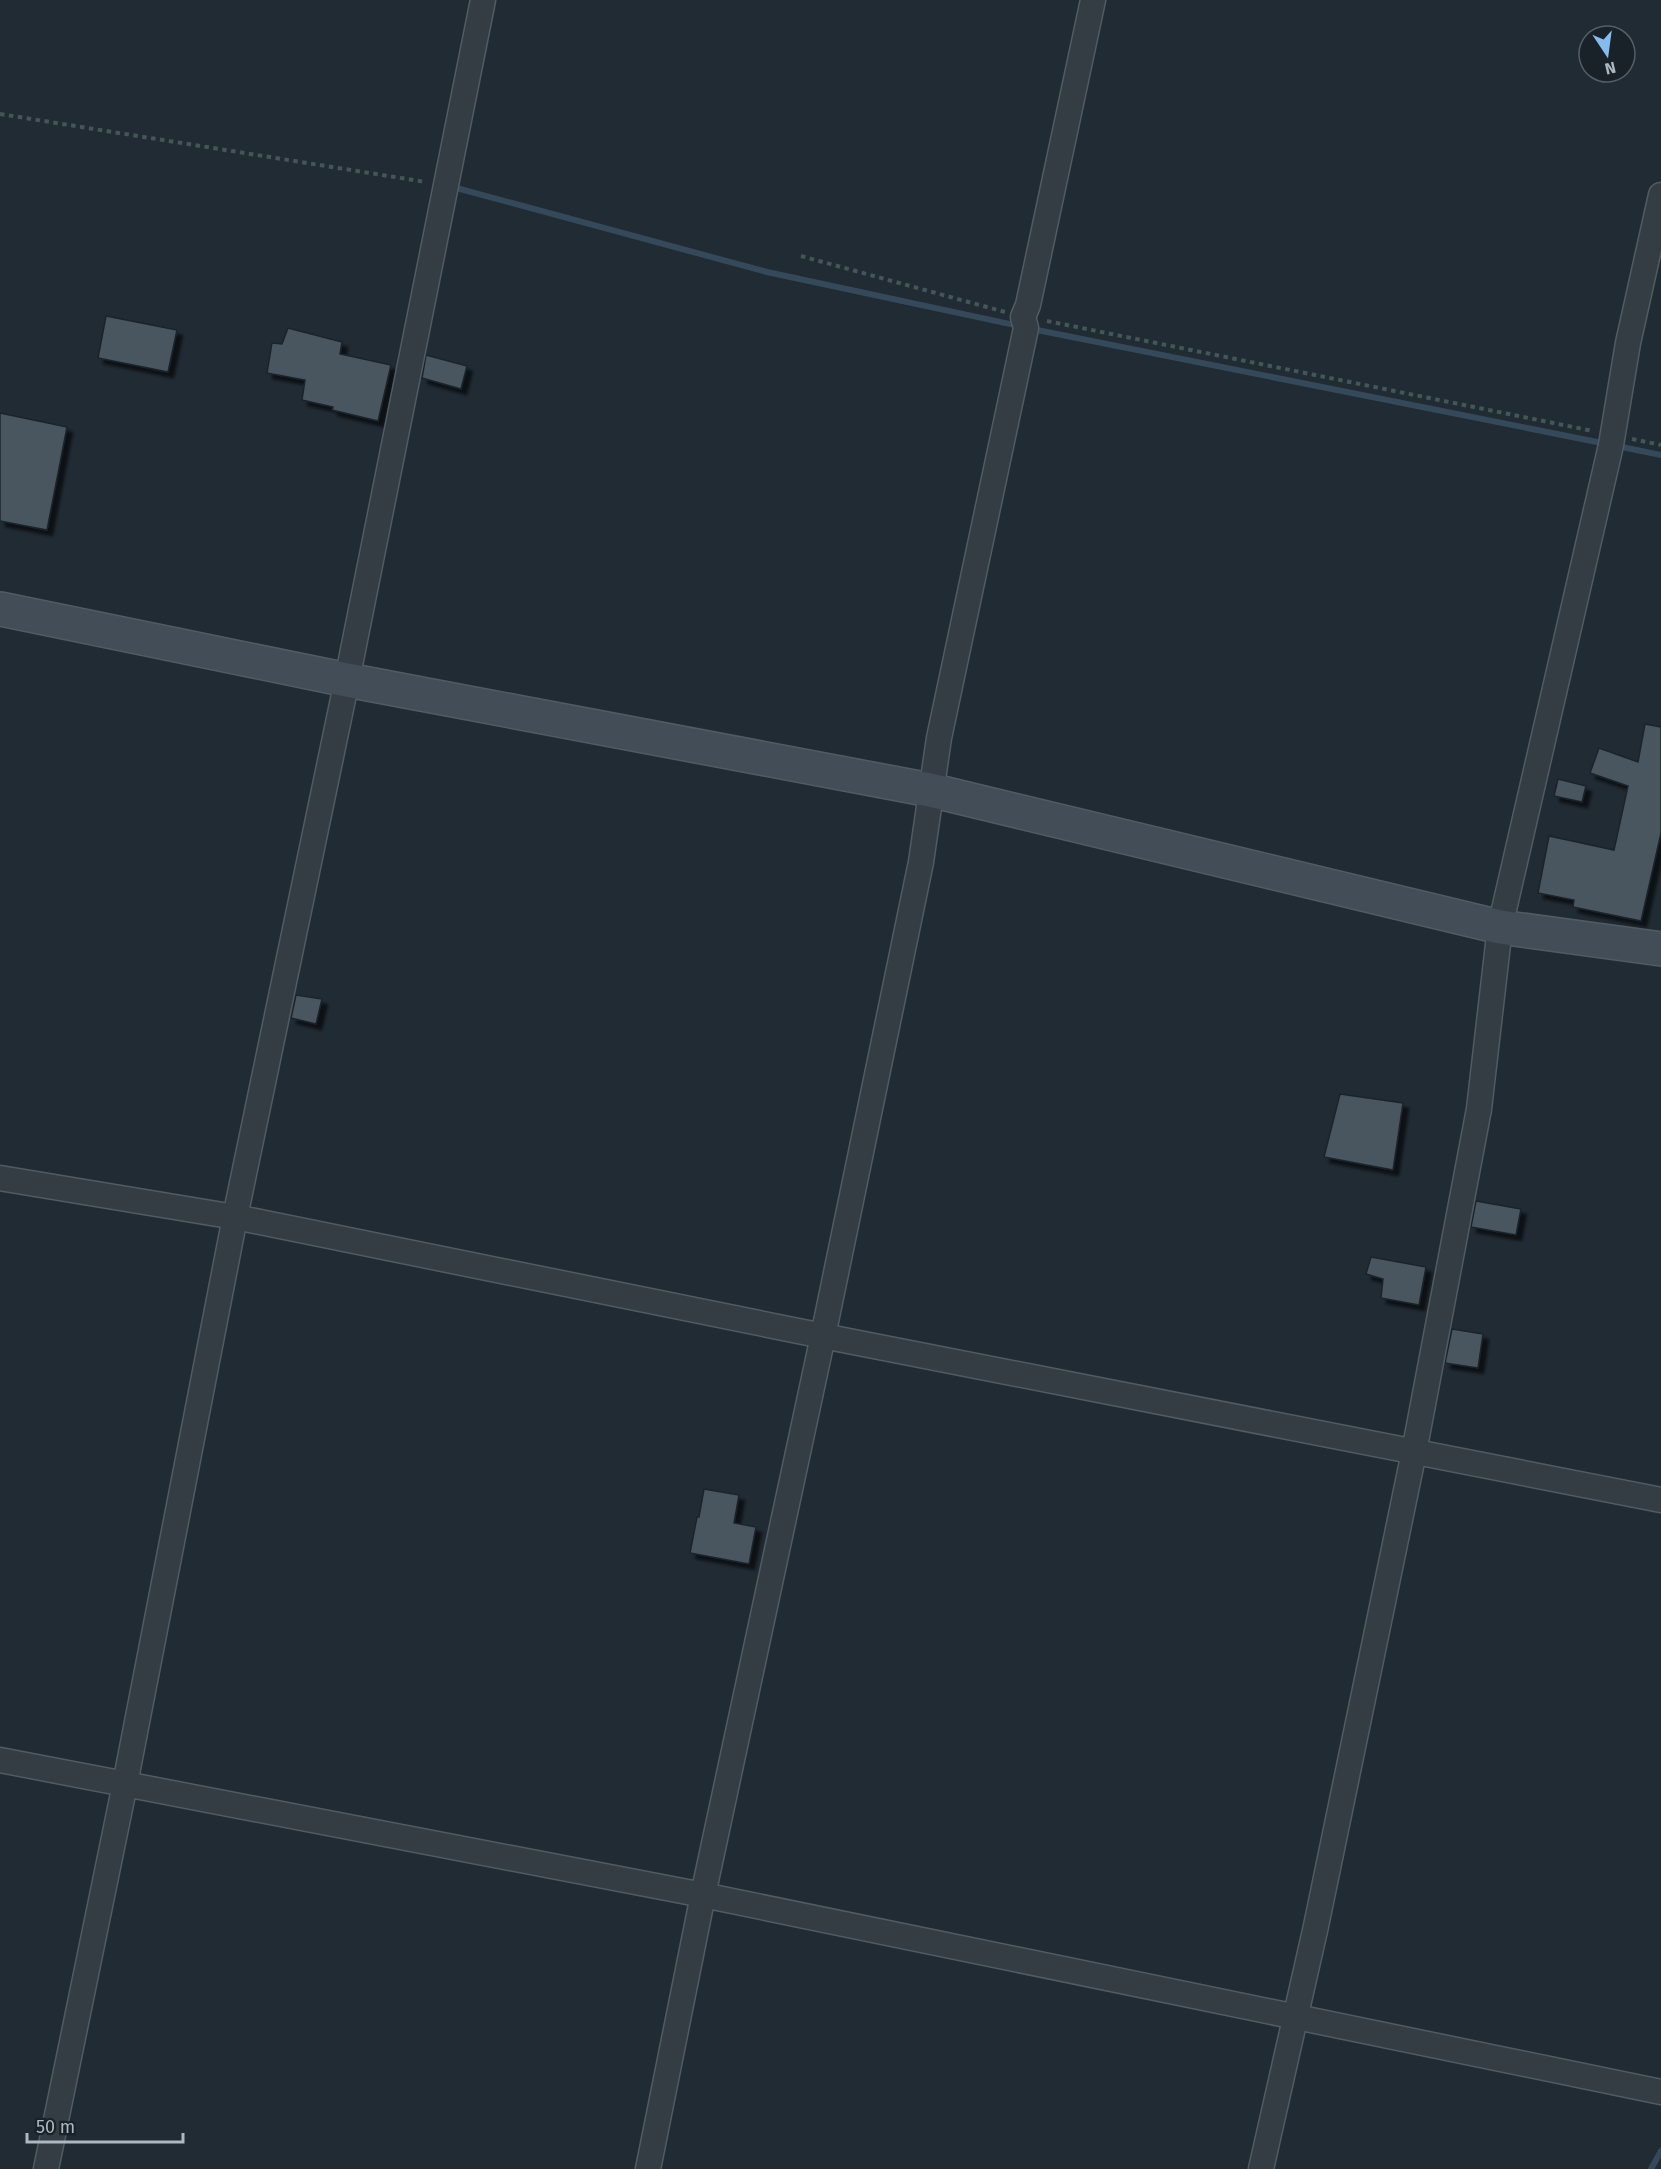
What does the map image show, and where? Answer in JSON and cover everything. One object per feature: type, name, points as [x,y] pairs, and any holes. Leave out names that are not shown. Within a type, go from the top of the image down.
[{"type":"street","points":[[46,2169],[125,1784],[235,1217],[347,680],[483,0]]},
{"type":"street","points":[[648,2169],[703,1895],[824,1336],[921,862],[939,738],[1026,328],[1023,316],[1028,305],[1093,0]]},
{"type":"street","points":[[1261,2169],[1296,2017],[1414,1452],[1479,1109],[1500,927],[1612,435],[1628,343],[1661,195]]},
{"type":"street","points":[[0,609],[347,680],[930,790],[1500,927],[1661,949]]},
{"type":"street","points":[[0,1178],[235,1217],[824,1336],[1661,1500]]},
{"type":"street","points":[[0,1760],[703,1895],[1661,2092]]},
{"type":"path","points":[[0,114],[446,185]]},
{"type":"path","points":[[801,256],[1023,316],[1661,445]]},
{"type":"building","points":[[106,316],[177,330],[168,372],[98,358]]},
{"type":"building","points":[[288,328],[342,342],[340,354],[391,365],[378,421],[302,400],[305,380],[267,373],[272,343],[282,344]]},
{"type":"building","points":[[426,355],[467,366],[461,389],[422,378]]},
{"type":"building","points":[[0,413],[67,427],[47,530],[0,521]]},
{"type":"building","points":[[1645,724],[1661,727],[1661,833],[1641,921],[1573,907],[1574,900],[1538,893],[1549,836],[1614,850],[1628,786],[1590,773],[1599,748],[1638,762]]},
{"type":"building","points":[[1558,779],[1586,786],[1582,802],[1554,796]]},
{"type":"building","points":[[296,995],[322,999],[316,1024],[291,1018]]},
{"type":"building","points":[[1340,1094],[1403,1103],[1393,1170],[1324,1157]]},
{"type":"building","points":[[1476,1201],[1521,1209],[1516,1235],[1471,1227]]},
{"type":"building","points":[[1371,1257],[1426,1267],[1419,1305],[1381,1298],[1383,1279],[1366,1274]]},
{"type":"building","points":[[1452,1329],[1483,1334],[1478,1368],[1445,1363]]},
{"type":"building","points":[[704,1489],[739,1495],[734,1523],[756,1527],[749,1564],[690,1553]]},
{"type":"waterway","points":[[449,186],[767,272],[1019,326]]},
{"type":"waterway","points":[[1032,329],[1607,444]]},
{"type":"waterway","points":[[1617,446],[1661,455]]},
{"type":"waterway","points":[[1651,2169],[1661,2151]]}]
